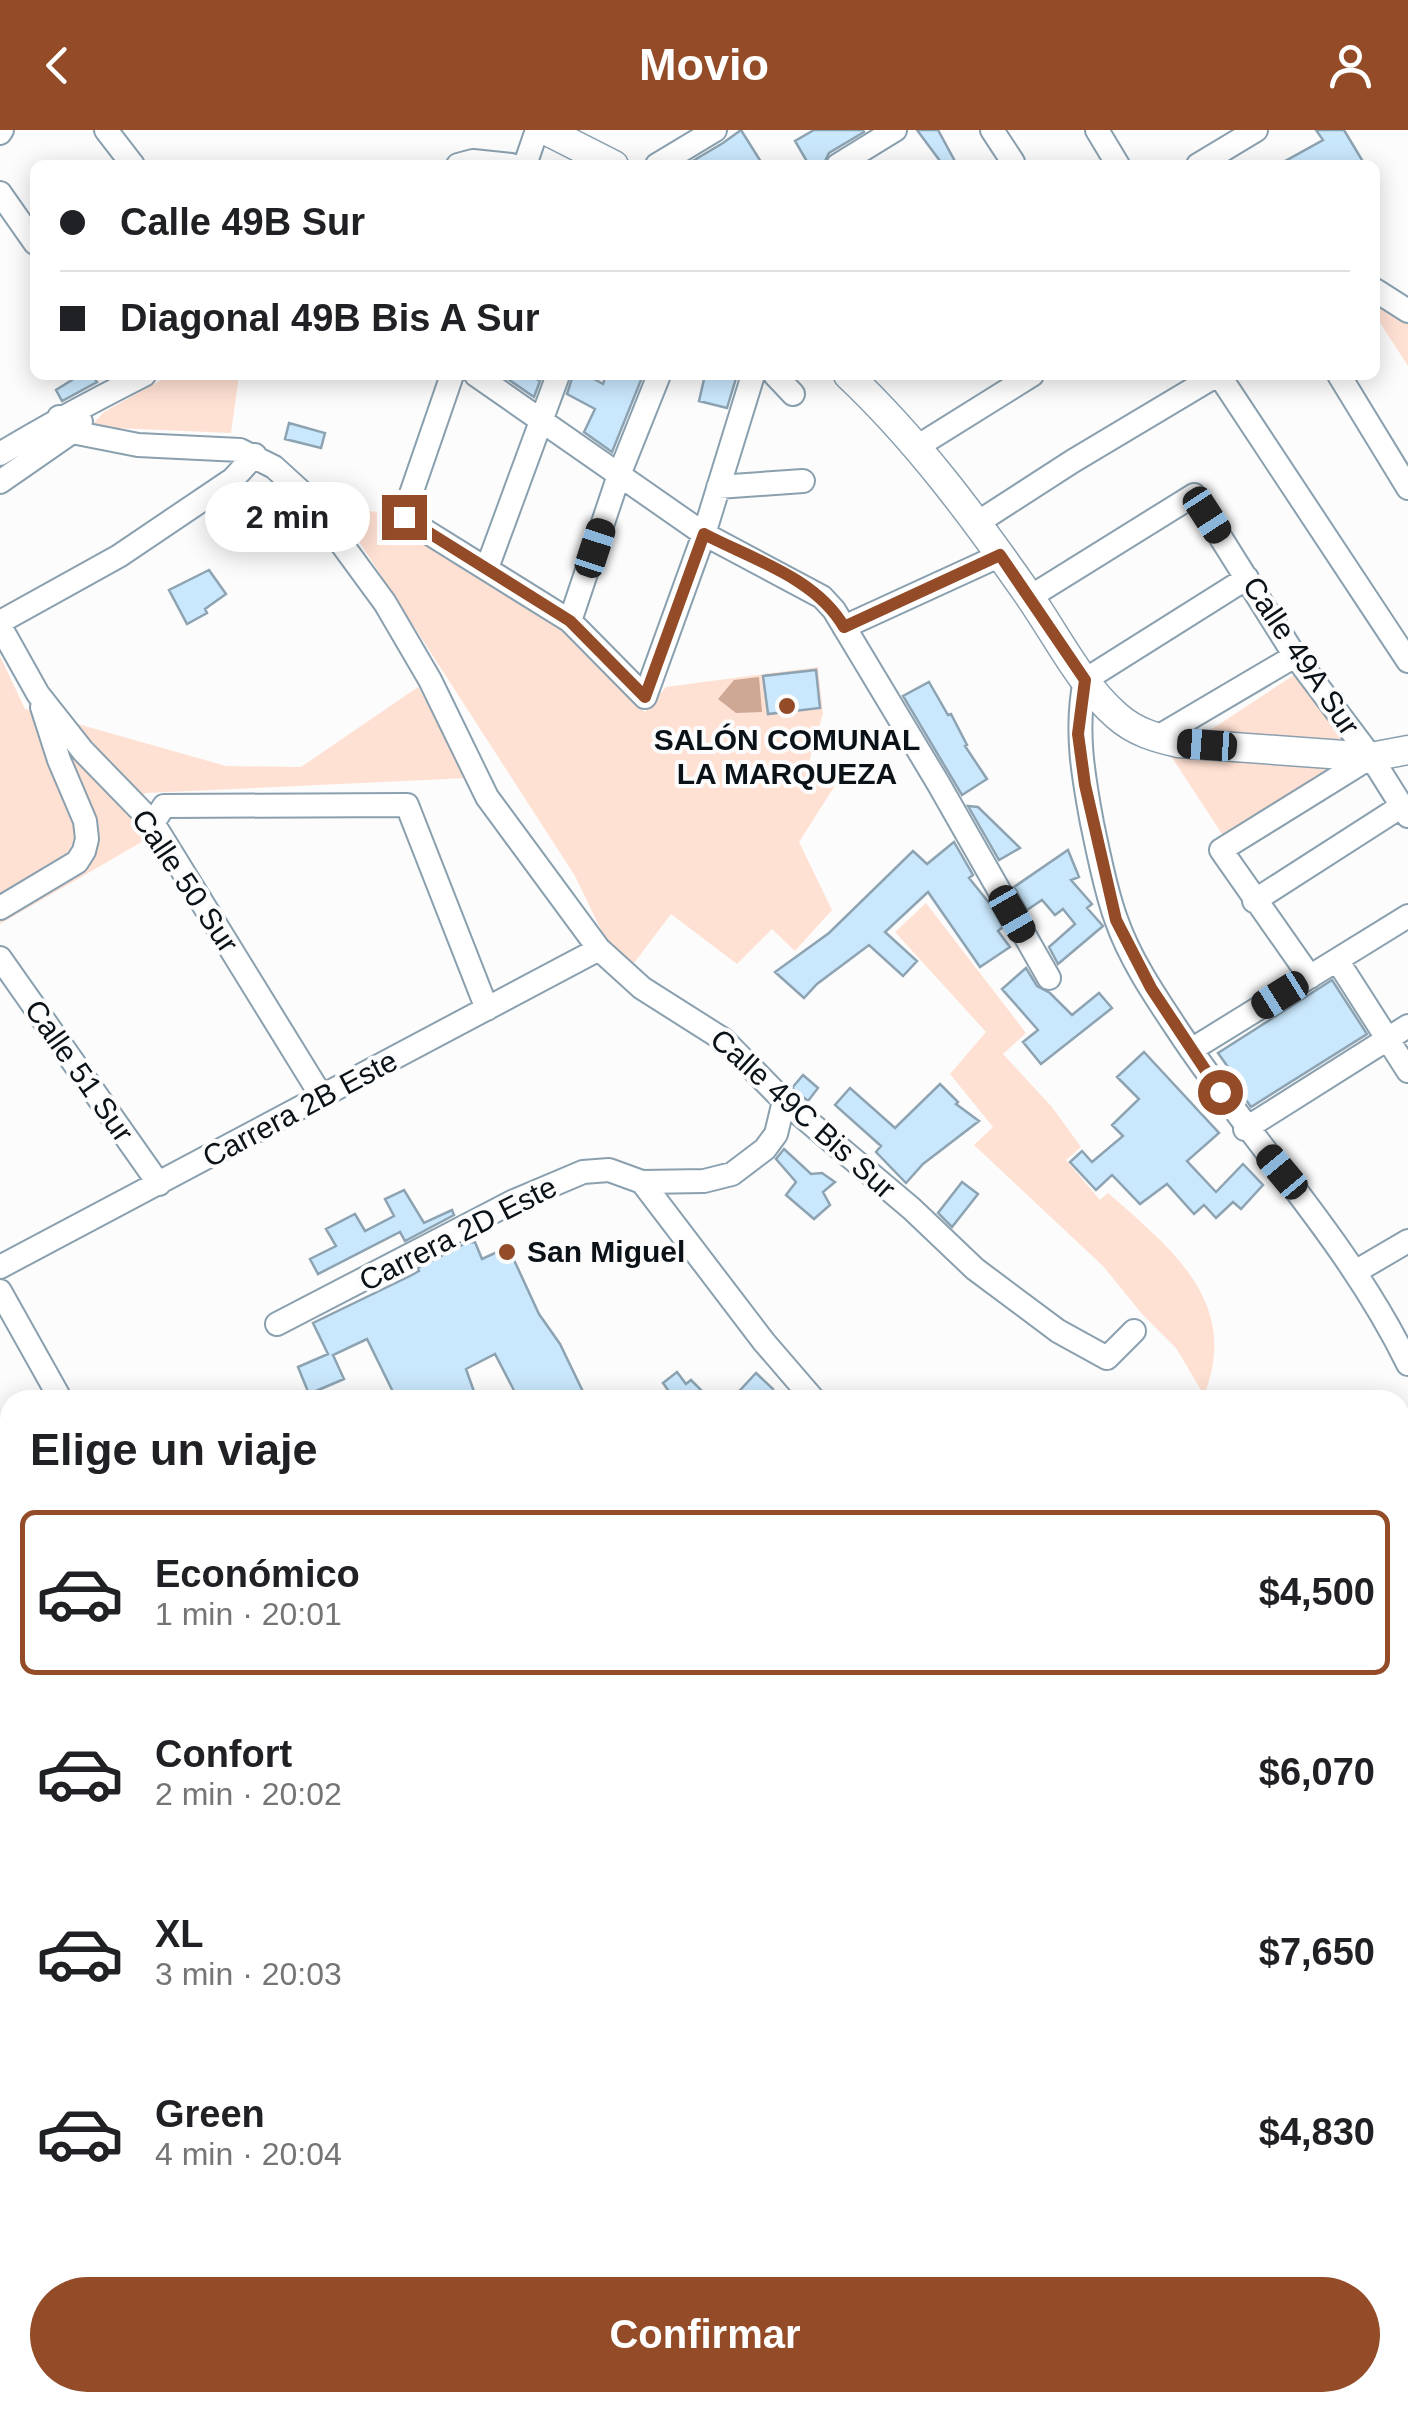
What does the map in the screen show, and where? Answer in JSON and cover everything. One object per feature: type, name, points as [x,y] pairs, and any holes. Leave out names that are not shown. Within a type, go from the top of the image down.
[{"type":"street","points":[[106,130],[130,160]]},
{"type":"street","points":[[527,160],[541,130],[604,160]]},
{"type":"street","points":[[665,160],[715,130]]},
{"type":"street","points":[[846,160],[896,130]]},
{"type":"street","points":[[992,130],[1009,160]]},
{"type":"street","points":[[1097,130],[1115,160]]},
{"type":"street","points":[[1206,160],[1256,130]]},
{"type":"street","points":[[0,193],[30,236]]},
{"type":"street","points":[[1380,293],[1408,311]]},
{"type":"street","points":[[0,482],[66,424],[130,380]]},
{"type":"street","points":[[450,380],[404,517],[570,621],[645,697],[704,534],[752,380]]},
{"type":"street","points":[[484,380],[704,534],[813,590],[834,610],[1049,978]]},
{"type":"street","points":[[486,568],[556,380]]},
{"type":"street","points":[[570,621],[620,475],[658,380]]},
{"type":"street","points":[[780,380],[793,394]]},
{"type":"street","points":[[853,380],[976,523],[1085,680],[1126,723],[1156,738],[1179,743],[1371,757],[1408,750]]},
{"type":"street","points":[[915,448],[1024,380]]},
{"type":"street","points":[[976,523],[1210,380]]},
{"type":"street","points":[[1221,380],[1408,660]]},
{"type":"street","points":[[1342,380],[1408,488]]},
{"type":"street","points":[[0,624],[118,556],[233,479],[255,455],[224,448],[138,445],[66,424],[3,447]]},
{"type":"street","name":"Calle 49C Bis Sur","points":[[255,455],[308,498],[385,603],[430,680],[487,797],[599,950],[642,988],[724,1040],[784,1100],[975,1268],[1058,1331],[1107,1358],[1134,1331]]},
{"type":"street","points":[[718,487],[804,480]]},
{"type":"street","name":"Calle 49A Sur","points":[[1030,597],[1194,495],[1295,656],[1371,757],[1405,811]]},
{"type":"street","points":[[844,627],[1000,555]]},
{"type":"street","points":[[1085,680],[1247,578]]},
{"type":"street","name":"Calle 50 Sur","points":[[0,624],[38,694],[84,750],[154,823],[322,1097]]},
{"type":"street","points":[[1156,738],[1295,656]]},
{"type":"street","points":[[1085,680],[1078,734],[1085,785],[1116,920],[1151,988],[1191,1050],[1246,1128],[1301,1194],[1406,1355]]},
{"type":"street","points":[[0,908],[76,862],[87,838],[38,694]]},
{"type":"street","points":[[1310,977],[1222,850],[1371,757]]},
{"type":"street","points":[[154,823],[164,806],[406,804],[486,1009]]},
{"type":"street","points":[[1254,901],[1405,811]]},
{"type":"street","points":[[1191,1050],[1408,916]]},
{"type":"street","name":"Carrera 2B Este","points":[[0,1267],[599,950]]},
{"type":"street","name":"Calle 51 Sur","points":[[0,958],[158,1184]]},
{"type":"street","points":[[1337,960],[1408,1072]]},
{"type":"street","points":[[1246,1128],[1408,1026]]},
{"type":"street","name":"Carrera 2D Este","points":[[277,1324],[552,1183],[596,1168],[642,1182],[704,1181],[732,1174],[766,1150],[782,1119],[784,1100]]},
{"type":"street","points":[[642,1182],[805,1390]]},
{"type":"street","points":[[1355,1272],[1408,1241]]},
{"type":"street","points":[[0,1291],[55,1390]]},
{"type":"shaded area","points":[[1380,308],[1408,323],[1408,366],[1380,323]]},
{"type":"shaded area","points":[[161,380],[238,380],[231,433],[90,427],[104,412]]},
{"type":"shaded area","points":[[370,511],[385,513],[411,535],[564,629],[645,712],[666,687],[818,667],[823,714],[809,762],[836,784],[799,842],[832,910],[795,951],[772,929],[737,964],[671,914],[631,967],[604,936],[575,876],[360,543],[351,526],[356,515]]},
{"type":"shaded area","points":[[0,656],[25,709],[226,766],[301,767],[418,687],[469,778],[146,793],[127,806],[152,836],[0,924]]},
{"type":"shaded area","points":[[1303,669],[1359,752],[1226,840],[1171,756]]},
{"type":"shaded area","points":[[759,677],[762,712],[736,713],[718,699],[734,680]]},
{"type":"shaded area","points":[[926,903],[1026,1033],[1003,1054],[1052,1107],[1081,1147],[1066,1160],[1100,1200],[1108,1193],[1155,1235],[1194,1280],[1207,1305],[1214,1332],[1213,1362],[1205,1390],[1201,1390],[1176,1348],[1103,1266],[974,1145],[993,1127],[950,1074],[986,1032],[895,932]]},
{"type":"building","points":[[741,130],[760,160],[694,160]]},
{"type":"building","points":[[814,130],[864,132],[829,153],[826,160],[806,160],[795,141]]},
{"type":"building","points":[[917,130],[938,130],[954,160],[939,160]]},
{"type":"building","points":[[1316,130],[1344,130],[1362,160],[1287,160],[1323,140]]},
{"type":"building","points":[[72,380],[97,382],[62,401],[56,390]]},
{"type":"building","points":[[509,380],[540,381],[534,397]]},
{"type":"building","points":[[571,380],[596,380],[603,384],[604,380],[641,380],[612,452],[584,432],[595,409],[567,394]]},
{"type":"building","points":[[704,380],[735,380],[727,408],[699,401]]},
{"type":"building","points":[[289,423],[325,433],[321,448],[285,439]]},
{"type":"building","points":[[209,570],[226,594],[205,609],[207,613],[187,624],[169,590]]},
{"type":"building","points":[[816,670],[820,708],[768,714],[763,676]]},
{"type":"building","points":[[929,682],[987,779],[962,795],[903,696]]},
{"type":"building","points":[[968,806],[978,807],[1020,848],[999,860]]},
{"type":"building","points":[[954,842],[973,875],[969,878],[990,904],[1003,927],[998,931],[1010,947],[980,967],[928,892],[885,932],[917,961],[903,976],[869,945],[804,998],[775,972],[829,933],[913,851],[927,864]]},
{"type":"building","points":[[1068,850],[1079,877],[1071,880],[1092,904],[1087,908],[1103,926],[1058,964],[1049,947],[1075,924],[1063,909],[1055,915],[1042,900],[1027,910],[1014,887]]},
{"type":"building","points":[[1026,968],[1037,986],[1072,1015],[1099,993],[1112,1008],[1041,1064],[1023,1042],[1038,1030],[1002,989]]},
{"type":"building","points":[[1332,980],[1367,1034],[1251,1107],[1218,1053]]},
{"type":"building","points":[[1144,1052],[1219,1133],[1187,1161],[1216,1192],[1243,1164],[1263,1185],[1241,1209],[1233,1202],[1216,1218],[1204,1205],[1194,1214],[1167,1184],[1140,1204],[1112,1175],[1096,1190],[1070,1162],[1082,1151],[1092,1162],[1123,1136],[1112,1125],[1139,1099],[1117,1077]]},
{"type":"building","points":[[803,1075],[818,1088],[808,1101],[792,1088]]},
{"type":"building","points":[[940,1084],[956,1104],[979,1121],[923,1164],[906,1183],[876,1152],[881,1146],[835,1105],[850,1088],[895,1128]]},
{"type":"building","points":[[784,1149],[811,1174],[822,1173],[835,1182],[823,1192],[830,1205],[814,1219],[786,1195],[796,1182],[776,1159]]},
{"type":"building","points":[[962,1182],[978,1194],[952,1227],[938,1213]]},
{"type":"building","points":[[404,1190],[424,1223],[452,1210],[454,1215],[405,1241],[400,1232],[318,1274],[310,1259],[336,1246],[326,1229],[355,1214],[365,1231],[394,1216],[385,1199]]},
{"type":"building","points":[[475,1242],[482,1259],[508,1247],[539,1314],[560,1344],[582,1390],[514,1390],[495,1354],[466,1369],[473,1390],[392,1390],[367,1339],[333,1355],[344,1379],[318,1390],[307,1390],[298,1367],[328,1354],[313,1323],[412,1275],[466,1243]]},
{"type":"building","points":[[677,1372],[686,1384],[691,1380],[701,1390],[668,1390],[663,1383]]},
{"type":"building","points":[[756,1373],[773,1389],[772,1390],[740,1390]]},
{"type":"place","name":"SALÓN COMUNAL LA MARQUEZA","points":[[787,706]]},
{"type":"place","name":"San Miguel","points":[[507,1252]]},
{"type":"route","points":[[404,517],[570,621],[645,697],[704,534],[813,590],[834,610],[844,627],[1000,555],[1085,680],[1078,734],[1097,848],[1116,920],[1151,988],[1220,1092]]}]
